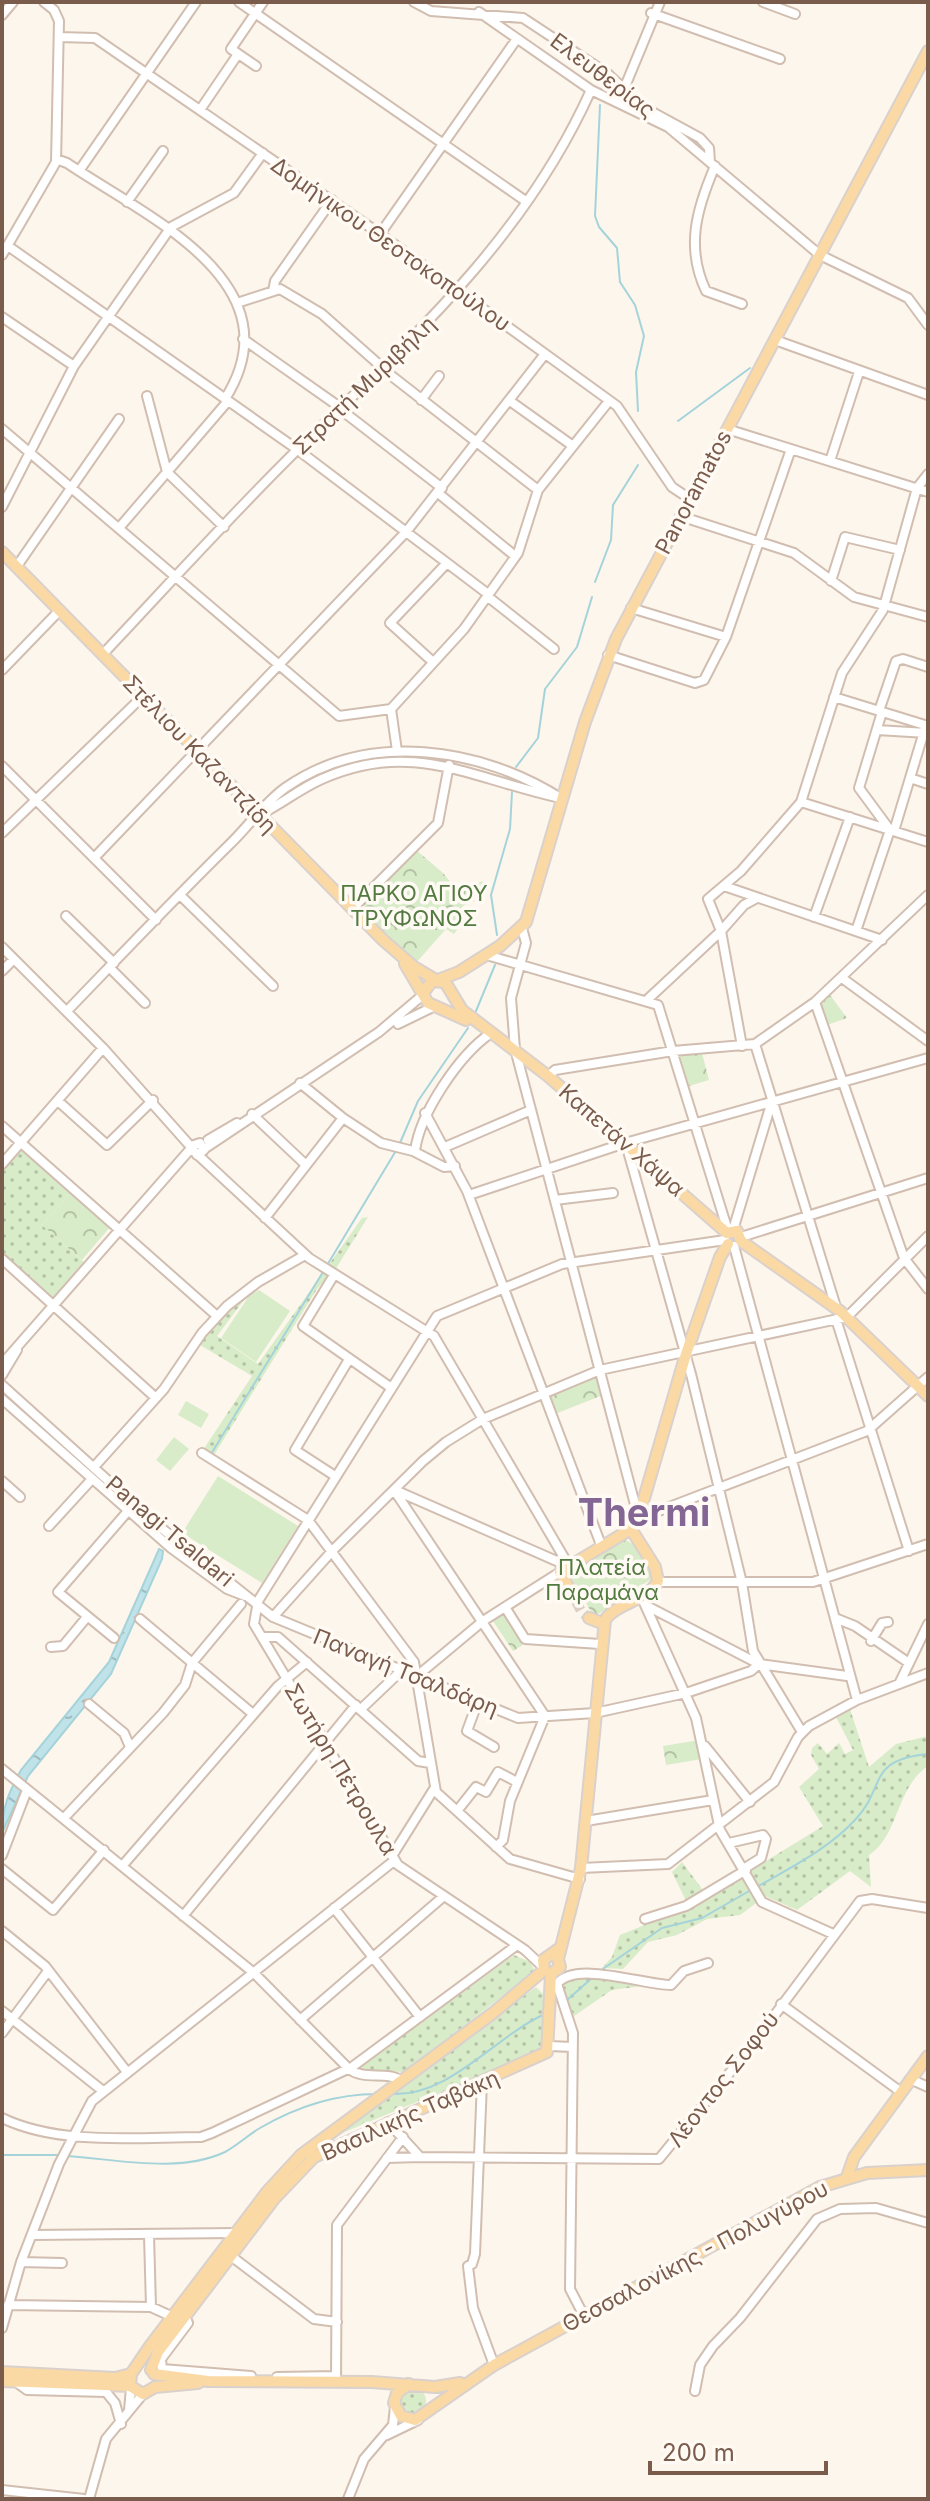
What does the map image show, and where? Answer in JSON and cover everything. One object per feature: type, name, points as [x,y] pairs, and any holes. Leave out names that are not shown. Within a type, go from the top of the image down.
[{"type":"main road","name":"Panoramatos","points":[[522,928],[608,655],[928,51]]},
{"type":"main road","name":"Στέλιου Καζαντζίδη","points":[[2,552],[399,955],[424,993]]},
{"type":"main road","points":[[436,1006],[445,1004],[451,991],[522,928]]},
{"type":"main road","points":[[500,946],[459,972],[427,984],[424,993],[427,1002],[472,1021],[515,1049]]},
{"type":"main road","name":"Στέλιου Καζαντζίδη","points":[[399,955],[437,980]]},
{"type":"main road","points":[[437,980],[445,982],[472,1021]]},
{"type":"main road","name":"Καπετάν Χάψα","points":[[515,1049],[625,1143],[717,1214],[732,1238],[840,1315],[928,1396]]},
{"type":"main road","points":[[569,1588],[564,1569],[631,1529],[638,1515],[686,1354],[722,1251],[732,1238]]},
{"type":"main road","points":[[549,2046],[552,1966],[563,1943],[581,1873],[604,1624],[609,1614],[644,1601],[657,1582],[655,1567],[631,1529]]},
{"type":"main road","points":[[589,1618],[604,1624]]},
{"type":"main road","name":"Βασιλικής Ταβάκη","points":[[133,2372],[267,2192],[375,2100],[552,1966]]},
{"type":"main road","name":"Βασιλικής Ταβάκη","points":[[153,2372],[158,2352],[302,2162],[541,2056],[549,2046]]},
{"type":"main road","points":[[847,2177],[854,2157],[928,2056]]},
{"type":"main road","name":"Θεσσαλονίκης - Πολυγύρου","points":[[424,2415],[444,2397],[494,2365],[820,2187],[847,2177],[890,2170],[928,2170]]},
{"type":"main road","points":[[2,2372],[115,2378],[133,2372],[131,2387]]},
{"type":"main road","name":"Θεσσαλονίκης - Πολυγύρου","points":[[133,2372],[208,2381]]},
{"type":"main road","points":[[2,2381],[131,2387],[143,2394],[155,2387],[153,2372]]},
{"type":"main road","name":"Θεσσαλονίκης - Πολυγύρου","points":[[155,2387],[208,2381],[336,2379],[451,2386],[474,2379]]},
{"type":"main road","points":[[372,2382],[389,2392],[395,2405],[405,2418],[424,2415],[430,2398],[413,2384],[397,2393],[395,2405]]},
{"type":"street","points":[[2,15],[13,2]]},
{"type":"street","points":[[2,255],[56,159],[59,37],[57,15],[44,2]]},
{"type":"street","points":[[79,171],[196,2]]},
{"type":"street","points":[[239,2],[527,202]]},
{"type":"street","points":[[200,110],[263,2]]},
{"type":"street","name":"Ελευθερίας","points":[[414,2],[431,11],[479,12],[523,18],[600,68],[643,107],[703,140],[709,148],[712,164]]},
{"type":"street","points":[[624,89],[660,2]]},
{"type":"street","points":[[763,2],[795,14]]},
{"type":"street","name":"Ελευθερίας","points":[[479,12],[591,90],[668,127],[820,255],[908,298],[928,325]]},
{"type":"street","points":[[653,14],[780,59]]},
{"type":"street","name":"Δομήνικου Θεοτοκοπούλου","points":[[59,37],[95,38],[332,200],[545,354],[622,413],[672,487],[690,499]]},
{"type":"street","points":[[380,234],[516,40]]},
{"type":"street","points":[[234,51],[256,66]]},
{"type":"street","name":"Στρατή Μυριβήλη","points":[[103,654],[298,450],[459,292],[561,153],[591,90]]},
{"type":"street","points":[[127,202],[163,151]]},
{"type":"street","points":[[2,507],[74,366],[169,231],[234,193],[263,153]]},
{"type":"street","points":[[56,159],[127,202],[211,263],[237,303],[243,339],[239,368],[227,400],[119,528]]},
{"type":"street","points":[[712,164],[696,217],[694,245],[706,291],[742,304]]},
{"type":"street","points":[[273,291],[275,281],[332,200]]},
{"type":"street","points":[[8,246],[298,450],[554,649]]},
{"type":"street","points":[[237,303],[282,289],[322,314],[477,446],[538,490]]},
{"type":"street","points":[[2,317],[74,366]]},
{"type":"street","points":[[243,339],[341,408],[515,556]]},
{"type":"street","points":[[775,340],[928,395]]},
{"type":"street","points":[[94,858],[406,532],[477,446],[545,354]]},
{"type":"street","points":[[830,461],[859,372]]},
{"type":"street","points":[[421,400],[439,376]]},
{"type":"street","points":[[147,396],[167,472],[224,527]]},
{"type":"street","points":[[510,401],[573,446]]},
{"type":"street","points":[[2,429],[339,716],[391,709],[464,629],[515,556],[538,490],[609,401]]},
{"type":"street","points":[[17,566],[119,419]]},
{"type":"street","points":[[727,429],[928,492]]},
{"type":"street","points":[[608,655],[702,682],[726,637],[791,449]]},
{"type":"street","points":[[742,1046],[721,931],[708,899],[724,886],[801,802],[843,670],[884,606],[917,488],[928,474]]},
{"type":"street","points":[[680,516],[794,553],[852,596],[928,617]]},
{"type":"street","points":[[831,581],[845,537],[900,550]]},
{"type":"street","points":[[433,662],[390,623],[447,563]]},
{"type":"street","points":[[631,608],[726,637]]},
{"type":"street","points":[[2,670],[60,610]]},
{"type":"street","points":[[892,831],[859,788],[896,661],[903,659],[928,667]]},
{"type":"street","points":[[2,833],[143,696]]},
{"type":"street","points":[[834,697],[926,729]]},
{"type":"street","points":[[391,709],[397,751]]},
{"type":"street","points":[[877,730],[926,729]]},
{"type":"street","points":[[856,931],[926,729]]},
{"type":"street","points":[[67,1011],[285,788],[324,768],[358,757],[397,751],[461,758],[530,780],[562,799]]},
{"type":"street","points":[[259,816],[299,791],[345,770],[399,761],[449,765],[562,799]]},
{"type":"street","points":[[353,908],[438,823],[449,765]]},
{"type":"street","points":[[2,766],[156,920]]},
{"type":"street","points":[[910,778],[928,784]]},
{"type":"street","points":[[801,802],[928,842]]},
{"type":"street","points":[[814,917],[850,817]]},
{"type":"street","points":[[724,886],[882,940]]},
{"type":"street","points":[[180,895],[273,986]]},
{"type":"street","points":[[548,1076],[555,1070],[673,1051],[755,1044],[815,1002],[928,895]]},
{"type":"street","points":[[647,1000],[721,931],[744,905],[755,899]]},
{"type":"street","points":[[66,916],[145,1003]]},
{"type":"street","points":[[522,928],[526,943],[511,998],[515,1049],[638,1515],[719,1490],[871,1429],[928,1377]]},
{"type":"street","points":[[2,947],[265,1218],[307,1257],[436,1338],[564,1569]]},
{"type":"street","points":[[490,956],[658,1005],[695,1123],[717,1214],[738,1213]]},
{"type":"street","points":[[2,971],[14,959]]},
{"type":"street","points":[[842,978],[928,1041]]},
{"type":"street","points":[[2,1364],[118,1230],[198,1149],[379,1032],[424,993]]},
{"type":"street","points":[[815,1002],[904,1258],[928,1289]]},
{"type":"street","points":[[379,1032],[436,1006]]},
{"type":"street","points":[[472,1021],[472,1051]]},
{"type":"street","points":[[414,1151],[425,1113],[472,1051],[491,1033]]},
{"type":"street","points":[[755,1044],[840,1315],[909,1551]]},
{"type":"street","points":[[2,1164],[103,1048]]},
{"type":"street","points":[[469,1195],[625,1143],[928,1059]]},
{"type":"street","points":[[300,1083],[343,1118],[390,1147],[414,1151],[444,1167],[455,1166]]},
{"type":"street","points":[[58,1101],[107,1145],[153,1100]]},
{"type":"street","points":[[772,1101],[732,1238],[825,1579],[847,1676],[857,1700]]},
{"type":"street","points":[[445,1147],[531,1110]]},
{"type":"street","points":[[425,1113],[469,1195],[601,1545]]},
{"type":"street","points":[[252,1114],[306,1165]]},
{"type":"street","points":[[265,1218],[343,1118]]},
{"type":"street","points":[[766,1121],[779,1124]]},
{"type":"street","points":[[2,1126],[217,1316]]},
{"type":"street","points":[[625,1143],[686,1354],[742,1583],[753,1651],[802,1732]]},
{"type":"street","points":[[254,1624],[256,1605],[437,1316],[571,1261],[732,1238],[928,1178]]},
{"type":"street","points":[[555,1200],[613,1193]]},
{"type":"street","points":[[273,1617],[333,1550],[394,1490],[446,1442],[483,1419],[600,1370],[686,1354],[840,1315],[928,1236]]},
{"type":"street","points":[[94,1467],[156,1398],[217,1316],[258,1282],[307,1257]]},
{"type":"street","points":[[2,1259],[156,1398]]},
{"type":"street","points":[[333,1275],[302,1323],[348,1361],[390,1387]]},
{"type":"street","points":[[680,1334],[692,1338]]},
{"type":"street","points":[[2,1375],[17,1349]]},
{"type":"street","points":[[335,1476],[295,1450],[348,1361]]},
{"type":"street","name":"Panagi Tsaldari","points":[[2,1385],[244,1600]]},
{"type":"street","name":"Panagi Tsaldari","points":[[2,1399],[171,1548],[244,1600]]},
{"type":"street","points":[[202,1453],[308,1520],[333,1550],[414,1662],[434,1789],[496,1847],[522,1864],[581,1873],[661,1867],[719,1828],[779,1778],[802,1732],[857,1700],[928,1673]]},
{"type":"street","points":[[49,1526],[92,1479]]},
{"type":"street","points":[[2,1481],[20,1497]]},
{"type":"street","points":[[394,1490],[564,1569]]},
{"type":"street","points":[[394,1490],[545,1716],[517,1782],[503,1840],[496,1847]]},
{"type":"street","points":[[114,1638],[58,1592],[128,1511]]},
{"type":"street","points":[[657,1582],[742,1583],[825,1579],[928,1544]]},
{"type":"street","points":[[417,1676],[483,1621],[564,1569]]},
{"type":"street","points":[[64,1818],[185,1685],[192,1663],[244,1600]]},
{"type":"street","name":"Παναγή Τσαλδάρη","points":[[244,1600],[273,1617],[518,1718],[595,1713],[686,1693],[751,1671],[759,1664]]},
{"type":"street","name":"Σωτήρη Πέτρουλα","points":[[244,1600],[254,1624],[404,1871],[552,1966],[586,1974],[671,1985],[684,1971],[708,1963]]},
{"type":"street","points":[[644,1601],[759,1664],[847,1676]]},
{"type":"street","points":[[644,1601],[686,1693],[705,1746],[719,1828],[762,1902],[833,1934]]},
{"type":"street","points":[[505,1607],[525,1639],[600,1644]]},
{"type":"street","points":[[51,1647],[63,1646],[87,1617]]},
{"type":"street","points":[[835,1618],[855,1626],[871,1641],[909,1663],[915,1678]]},
{"type":"street","points":[[140,1619],[253,1714]]},
{"type":"street","points":[[871,1641],[882,1623],[888,1622]]},
{"type":"street","points":[[899,1684],[928,1624]]},
{"type":"street","points":[[262,1637],[273,1635],[418,1761],[430,1763]]},
{"type":"street","points":[[123,1865],[286,1677],[307,1662]]},
{"type":"street","points":[[183,1916],[358,1707],[402,1670]]},
{"type":"street","points":[[478,1701],[467,1731],[494,1747]]},
{"type":"street","points":[[89,1704],[124,1733],[130,1747]]},
{"type":"street","points":[[705,1746],[750,1802]]},
{"type":"street","points":[[6,1772],[254,1973],[349,2069],[360,2075],[392,2076],[399,2083]]},
{"type":"street","points":[[457,1811],[476,1787],[486,1792],[498,1772],[517,1782]]},
{"type":"street","points":[[2,2328],[21,2262],[59,2164],[90,2103],[394,1858],[434,1789]]},
{"type":"street","points":[[2,1855],[27,1790]]},
{"type":"street","points":[[586,1821],[713,1800]]},
{"type":"street","points":[[645,1919],[686,1906],[747,1872],[761,1858],[766,1839],[763,1835],[729,1843]]},
{"type":"street","points":[[2,1869],[53,1910],[104,1850]]},
{"type":"street","points":[[300,2020],[444,1896]]},
{"type":"street","name":"Λέοντος Σοφού","points":[[387,2158],[659,2159],[750,2048],[833,1934],[865,1899],[928,1908]]},
{"type":"street","points":[[334,1908],[420,2017]]},
{"type":"street","points":[[2,1931],[48,1971],[127,2072]]},
{"type":"street","points":[[2,2118],[71,2137],[201,2137],[349,2069],[521,1947]]},
{"type":"street","points":[[552,1966],[571,2023],[570,2289],[584,2316]]},
{"type":"street","points":[[2,2033],[48,1971]]},
{"type":"street","points":[[781,2004],[901,2092]]},
{"type":"street","points":[[2,2011],[103,2091]]},
{"type":"street","points":[[549,2046],[572,2047]]},
{"type":"street","points":[[910,2079],[928,2087]]},
{"type":"street","points":[[482,2082],[475,2254],[472,2264],[468,2266],[473,2308],[494,2365]]},
{"type":"street","points":[[388,2122],[420,2157]]},
{"type":"street","points":[[185,2317],[188,2323],[161,2359],[159,2365],[166,2372],[336,2379],[338,2220],[403,2137]]},
{"type":"street","points":[[695,2391],[700,2365],[713,2346],[740,2318],[817,2219],[840,2209],[876,2208],[928,2223]]},
{"type":"street","points":[[32,2235],[237,2233]]},
{"type":"street","points":[[149,2235],[151,2307]]},
{"type":"street","points":[[231,2256],[314,2319],[337,2322]]},
{"type":"street","points":[[21,2262],[62,2263]]},
{"type":"street","points":[[8,2305],[151,2307],[173,2317]]},
{"type":"street","points":[[16,2381],[27,2390],[106,2392],[115,2403],[121,2424]]},
{"type":"street","points":[[129,2410],[131,2387]]},
{"type":"street","points":[[2,2490],[86,2499],[104,2444],[143,2394]]},
{"type":"street","points":[[348,2499],[364,2459],[393,2425],[395,2405]]},
{"type":"street","points":[[386,2435],[424,2415]]},
{"type":"green space","name":"ΠΑΡΚΟ ΑΓΙΟΥ ΤΡΥΦΩΝΟΣ","points":[[415,849],[458,891],[466,891],[482,881],[488,886],[475,896],[474,901],[463,906],[456,919],[458,928],[454,934],[446,929],[415,964],[372,919],[361,901]]},
{"type":"green space","points":[[830,995],[847,1018],[827,1025],[820,1004]]},
{"type":"green space","points":[[702,1053],[709,1080],[689,1086],[680,1055]]},
{"type":"green space","points":[[22,1147],[72,1192],[42,1225],[84,1262],[51,1300],[2,1255],[2,1168]]},
{"type":"green space","points":[[72,1192],[111,1226],[82,1260],[42,1225]]},
{"type":"green space","points":[[368,1217],[335,1270],[317,1289],[214,1455],[203,1450],[252,1376],[200,1345],[231,1306],[247,1296],[217,1336],[258,1364],[362,1218]]},
{"type":"green space","points":[[259,1290],[290,1311],[256,1362],[221,1338],[249,1296]]},
{"type":"green space","points":[[597,1377],[603,1395],[555,1414],[548,1396]]},
{"type":"green space","points":[[186,1401],[209,1414],[201,1428],[178,1415]]},
{"type":"green space","points":[[174,1437],[189,1449],[170,1471],[156,1460]]},
{"type":"green space","points":[[218,1476],[298,1526],[262,1583],[182,1533]]},
{"type":"green space","name":"Πλατεία Παραμάνα","points":[[621,1537],[636,1546],[653,1578],[594,1617],[567,1570]]},
{"type":"green space","points":[[506,1613],[523,1645],[513,1651],[493,1621]]},
{"type":"green space","points":[[850,1709],[869,1767],[896,1744],[928,1736],[928,1766],[910,1786],[886,1836],[869,1855],[871,1887],[850,1871],[797,1910],[760,1894],[750,1871],[823,1826],[799,1787],[819,1769],[811,1755],[812,1748],[818,1743],[827,1754],[839,1743],[845,1754],[853,1750],[836,1717]]},
{"type":"green space","points":[[699,1740],[702,1759],[666,1765],[663,1746]]},
{"type":"green space","points":[[682,1862],[708,1897],[745,1874],[759,1901],[740,1915],[707,1919],[677,1935],[648,1942],[623,1969],[602,1968],[612,1957],[620,1935],[689,1907],[672,1872]]},
{"type":"green space","points":[[514,1955],[530,1962],[535,1971],[408,2069],[402,2072],[358,2069]]},
{"type":"green space","points":[[584,1977],[642,1986],[612,1990],[574,2016],[560,1986],[564,1981]]},
{"type":"green space","points":[[536,1987],[545,1996],[544,2042],[537,2052],[335,2136]]},
{"type":"green space","points":[[413,2388],[422,2392],[426,2401],[422,2410],[413,2414],[404,2410],[400,2401],[404,2392]]},
{"type":"water","points":[[159,1549],[163,1551],[162,1559],[111,1674],[28,1776],[2,1833],[7,1800],[21,1770],[109,1662]]},
{"type":"waterway","points":[[600,105],[595,216],[599,227],[617,248],[620,282],[635,305],[644,336],[636,372],[638,411]]},
{"type":"waterway","points":[[678,421],[750,368]]},
{"type":"waterway","points":[[595,582],[611,540],[613,505],[638,465]]},
{"type":"waterway","points":[[516,767],[538,738],[545,689],[577,647],[592,597]]},
{"type":"waterway","points":[[497,935],[491,895],[510,829],[512,792]]},
{"type":"waterway","points":[[476,1011],[495,965]]},
{"type":"waterway","points":[[400,1143],[418,1101],[468,1028]]},
{"type":"waterway","points":[[326,1267],[397,1149]]},
{"type":"waterway","points":[[211,1454],[323,1272]]},
{"type":"waterway","points":[[757,1887],[844,1831],[865,1808],[886,1769],[908,1757],[928,1754]]},
{"type":"waterway","points":[[600,1971],[662,1928],[702,1918],[751,1890]]},
{"type":"waterway","points":[[567,2000],[592,1978]]},
{"type":"waterway","points":[[391,2094],[433,2086],[545,2014]]},
{"type":"waterway","points":[[67,2156],[167,2164],[207,2159],[302,2108],[346,2096],[377,2094]]},
{"type":"waterway","points":[[2,2155],[60,2155]]},
{"type":"tunnel","points":[[569,1588],[581,1611],[589,1618]]},
{"type":"district","name":"Thermi","points":[[644,1513]]}]
